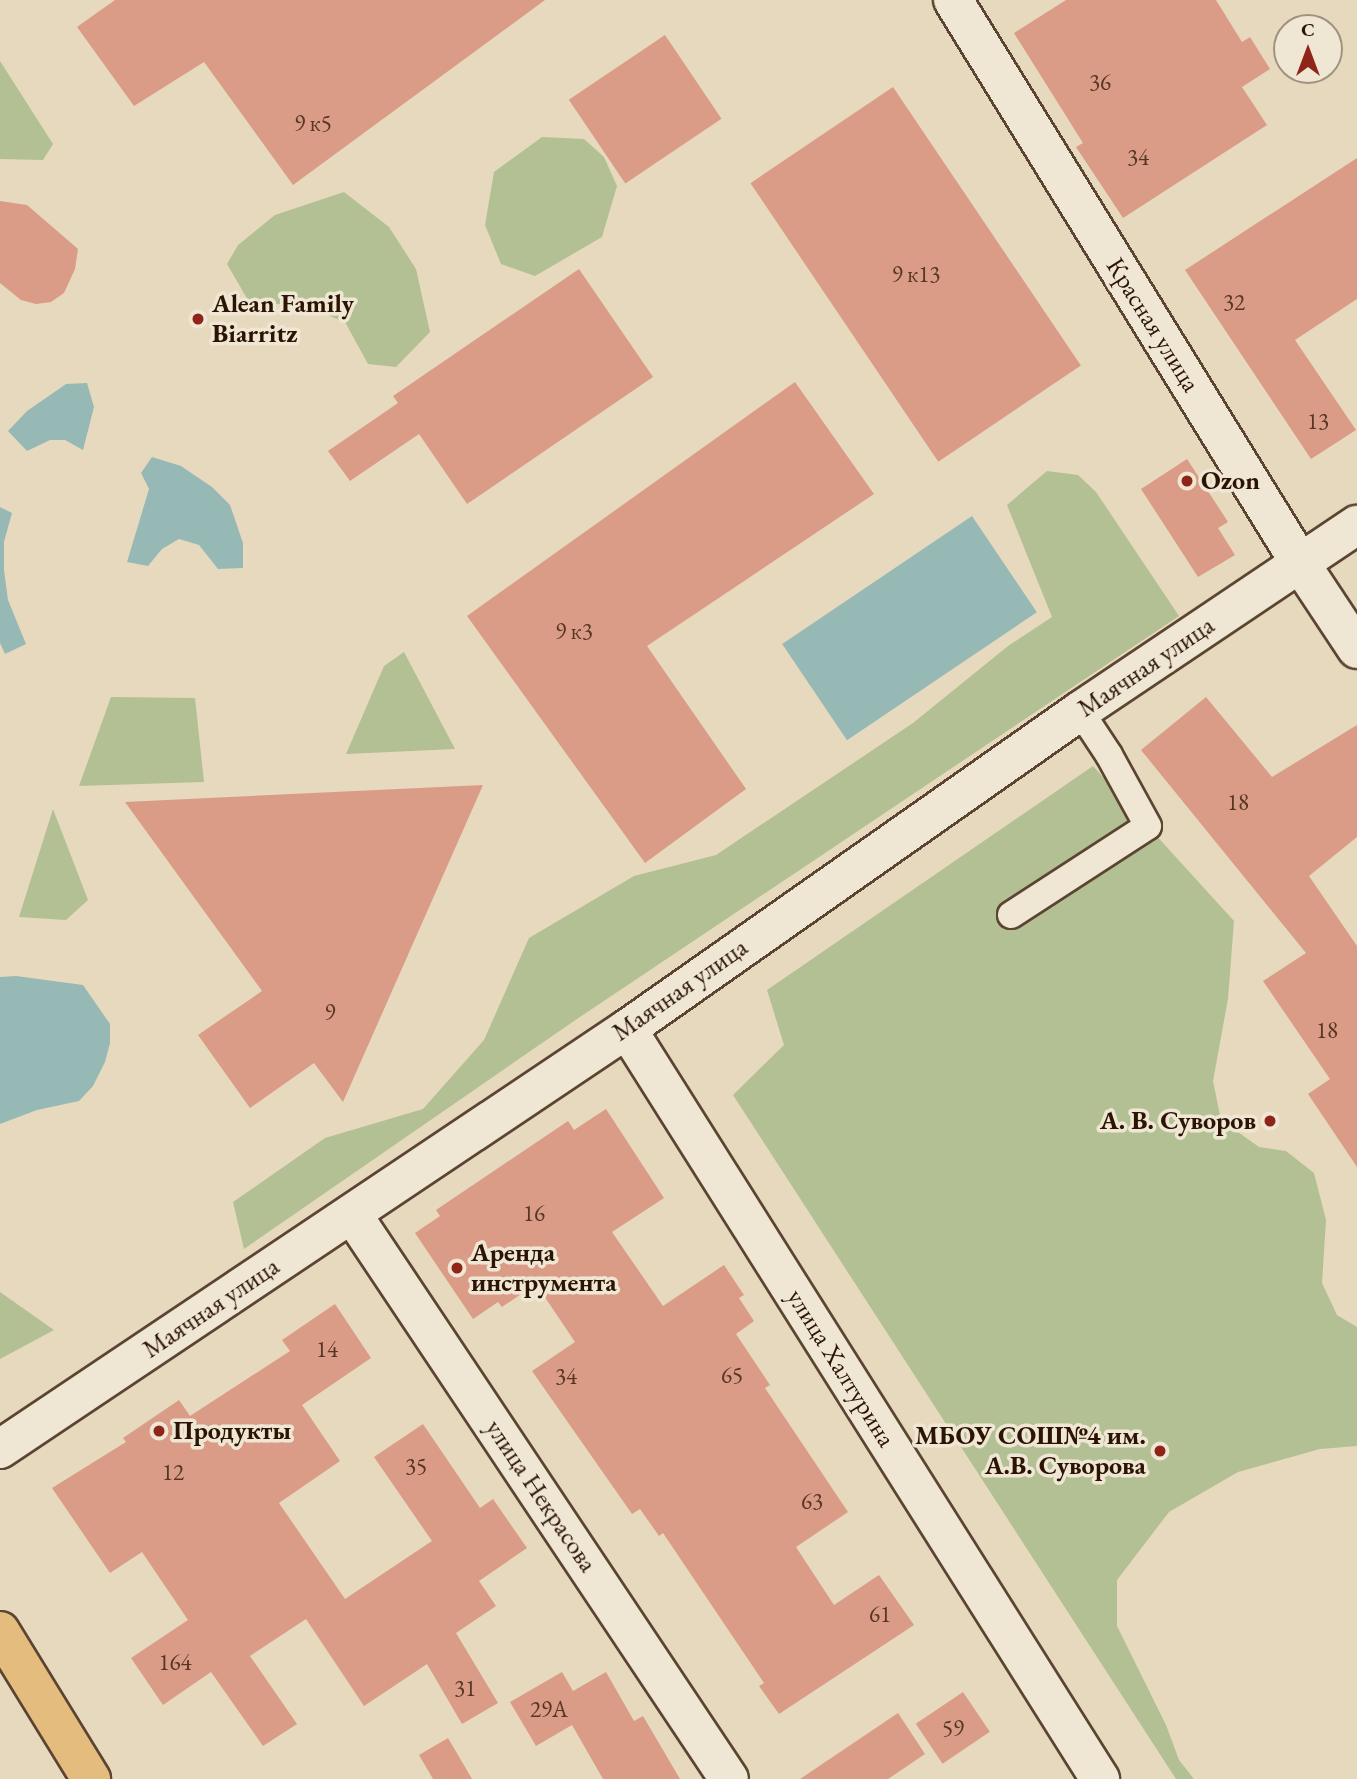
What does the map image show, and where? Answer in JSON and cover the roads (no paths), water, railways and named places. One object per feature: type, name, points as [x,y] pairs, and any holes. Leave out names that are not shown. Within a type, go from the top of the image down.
[{"type":"main road","points":[[0,1630],[91,1779]]},
{"type":"street","name":"Красная улица","points":[[953,0],[1300,563],[1357,649]]},
{"type":"street","name":"Маячная улица","points":[[0,1449],[627,1029],[1080,712],[1357,525]]},
{"type":"street","name":"улица Халтурина","points":[[627,1029],[1100,1779]]},
{"type":"street","name":"улица Некрасова","points":[[352,1214],[729,1779]]},
{"type":"lane","points":[[1011,915],[1149,825],[1109,755],[1080,712]]},
{"type":"water","points":[[87,383],[94,407],[83,450],[65,440],[50,440],[27,451],[8,431],[27,411],[66,384]]},
{"type":"water","points":[[152,457],[181,466],[212,487],[230,505],[243,543],[243,568],[218,569],[199,545],[179,539],[162,549],[148,566],[127,562],[149,489],[141,473]]},
{"type":"water","points":[[0,507],[12,513],[4,542],[4,570],[8,600],[26,644],[5,654],[0,643]]},
{"type":"water","points":[[972,516],[1037,612],[847,740],[782,644]]},
{"type":"water","points":[[16,976],[83,985],[110,1024],[110,1043],[105,1062],[93,1086],[79,1101],[37,1110],[0,1124],[0,977]]},
{"type":"place","name":"Alean Family Biarritz","points":[[198,319]]},
{"type":"place","name":"Ozon","points":[[1187,481]]},
{"type":"place","name":"А. В. Суворов","points":[[1270,1121]]},
{"type":"place","name":"Аренда инструмента","points":[[457,1268]]},
{"type":"place","name":"Продукты","points":[[159,1431]]},
{"type":"place","name":"МБОУ СОШ№4 им. А.В. Суворова","points":[[1160,1451]]}]
